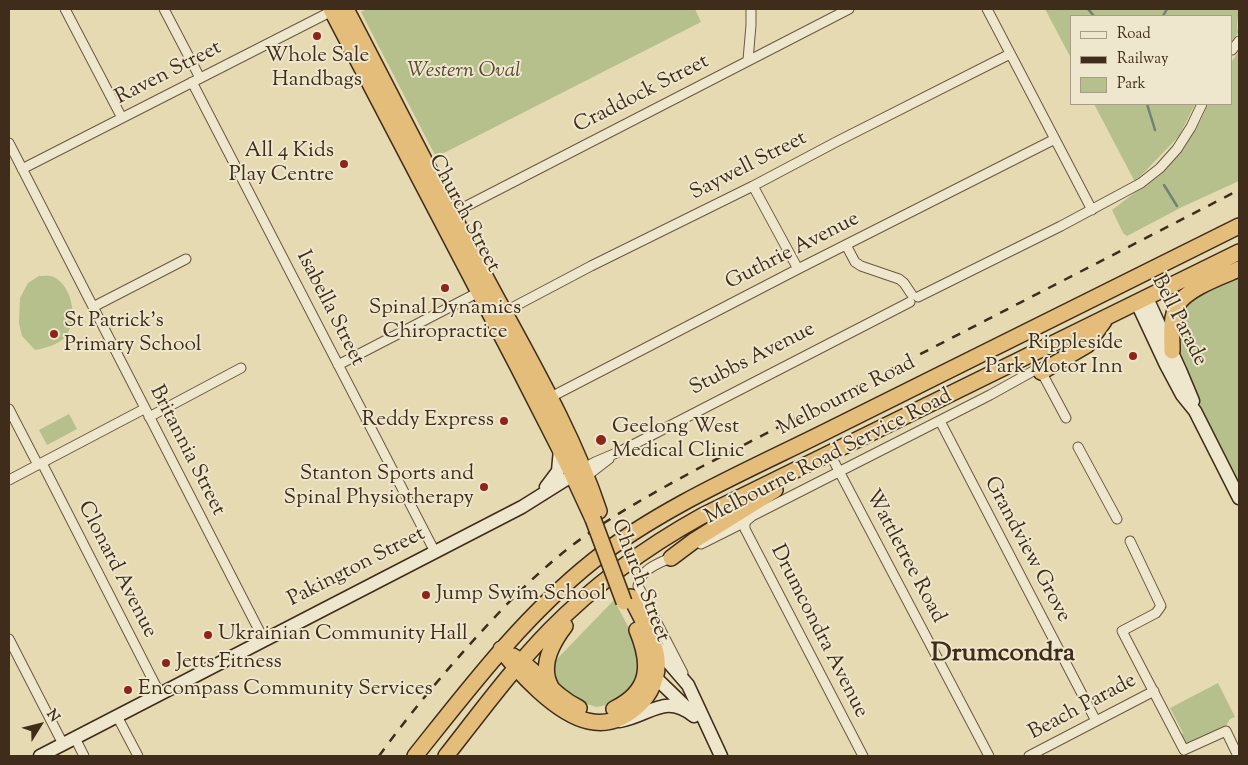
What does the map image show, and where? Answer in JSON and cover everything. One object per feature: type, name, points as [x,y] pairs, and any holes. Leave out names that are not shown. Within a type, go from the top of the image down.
[{"type":"highway","name":"Church Street","points":[[337,9],[452,214],[549,398],[596,517],[656,653],[656,678],[648,694],[633,710],[614,719],[592,722],[575,718],[554,705],[519,665]]},
{"type":"highway","name":"Church Street","points":[[337,9],[560,449],[580,475]]},
{"type":"highway","name":"Melbourne Road","points":[[415,756],[501,649],[539,608],[608,550],[653,520],[1132,278],[1239,226]]},
{"type":"highway","name":"Melbourne Road","points":[[446,756],[519,665],[550,630],[600,585],[643,551],[676,530],[1239,252]]},
{"type":"highway","points":[[1172,351],[1173,318],[1180,300],[1193,291],[1239,268]]},
{"type":"highway","name":"Bell Parade","points":[[1132,278],[1142,300]]},
{"type":"highway","points":[[1041,372],[1082,348],[1107,318]]},
{"type":"highway","points":[[670,558],[693,541],[788,483],[830,454]]},
{"type":"highway","points":[[553,689],[547,674],[552,644],[600,585]]},
{"type":"highway","name":"Church Street","points":[[501,649],[519,665],[553,689],[564,700],[578,708],[592,711],[607,711],[622,705],[634,694],[644,677],[646,662],[631,595]]},
{"type":"highway","points":[[646,662],[656,678]]},
{"type":"highway","points":[[486,706],[505,692],[521,687],[529,689],[554,705]]},
{"type":"street","points":[[65,9],[122,118]]},
{"type":"street","name":"Isabella Street","points":[[164,9],[196,80],[338,365],[435,552]]},
{"type":"street","name":"Raven Street","points":[[22,169],[337,9]]},
{"type":"street","points":[[748,60],[751,25],[750,9]]},
{"type":"street","name":"Craddock Street","points":[[452,214],[849,9]]},
{"type":"street","points":[[987,9],[1092,210]]},
{"type":"street","name":"Saywell Street","points":[[504,312],[1010,54]]},
{"type":"street","name":"Stubbs Avenue","points":[[580,475],[593,462],[614,454],[913,298],[1131,189],[1160,168],[1184,139],[1201,105]]},
{"type":"street","name":"Guthrie Avenue","points":[[549,398],[1054,139]]},
{"type":"street","name":"Britannia Street","points":[[9,143],[264,640]]},
{"type":"street","points":[[754,186],[798,269]]},
{"type":"street","points":[[846,245],[855,262],[861,266],[899,279],[904,283],[913,298]]},
{"type":"street","points":[[93,307],[186,259]]},
{"type":"street","points":[[338,365],[479,292]]},
{"type":"street","name":"Bell Parade","points":[[1142,300],[1172,351],[1191,396],[1195,411],[1239,498]]},
{"type":"street","name":"Bell Parade","points":[[1142,300],[1154,341],[1182,395],[1195,411]]},
{"type":"street","points":[[9,480],[241,368]]},
{"type":"street","name":"Melbourne Road Service Road","points":[[631,595],[644,572],[745,522],[749,518],[1034,371],[1038,370],[1041,372]]},
{"type":"street","points":[[1041,372],[1066,418]]},
{"type":"street","name":"Clonard Avenue","points":[[9,409],[40,464],[160,694]]},
{"type":"street","name":"Grandview Grove","points":[[940,421],[1096,721]]},
{"type":"street","points":[[1078,447],[1117,519]]},
{"type":"street","points":[[534,500],[556,475],[559,467],[560,449]]},
{"type":"street","name":"Wattletree Road","points":[[830,454],[989,756]]},
{"type":"street","name":"Pakington Street","points":[[40,756],[534,500],[548,498],[580,475]]},
{"type":"street","name":"Drumcondra Avenue","points":[[745,522],[745,529],[863,756]]},
{"type":"street","points":[[1130,542],[1161,606],[1156,613],[1122,631],[1184,750],[1226,731],[1238,756]]},
{"type":"street","points":[[631,595],[639,591],[702,711],[710,734],[721,756]]},
{"type":"street","points":[[642,622],[669,663],[688,684]]},
{"type":"street","points":[[9,639],[63,744]]},
{"type":"street","points":[[656,678],[678,698],[710,734]]},
{"type":"street","points":[[592,722],[617,722],[664,706],[678,698],[688,684]]},
{"type":"street","name":"Beach Parade","points":[[1029,756],[1154,690]]},
{"type":"street","points":[[664,706],[677,705],[694,716]]},
{"type":"street","points":[[117,716],[138,756]]},
{"type":"street","points":[[75,738],[84,756]]},
{"type":"green space","name":"Western Oval","points":[[367,9],[695,9],[701,22],[436,157],[361,12]]},
{"type":"green space","points":[[1045,9],[1239,9],[1238,33],[1233,39],[1233,15],[1070,15],[1070,56]]},
{"type":"green space","points":[[1239,51],[1239,181],[1182,207],[1127,236],[1123,233],[1112,210],[1147,183],[1179,153],[1196,129],[1208,105],[1233,105],[1233,60]]},
{"type":"green space","points":[[1095,105],[1194,105],[1179,136],[1135,182]]},
{"type":"green space","points":[[1239,274],[1239,481],[1189,384],[1177,349],[1179,315],[1185,307],[1193,300]]},
{"type":"green space","points":[[39,276],[52,276],[66,288],[72,304],[72,321],[66,336],[60,342],[35,350],[22,336],[19,323],[20,298],[28,283]]},
{"type":"green space","points":[[69,414],[77,429],[47,445],[39,430]]},
{"type":"green space","points":[[614,600],[638,645],[639,673],[631,691],[615,703],[597,707],[576,701],[552,681],[551,664]]},
{"type":"green space","points":[[1218,683],[1235,717],[1230,719],[1224,729],[1212,732],[1188,745],[1181,736],[1183,733],[1170,708]]},
{"type":"waterway","points":[[1088,9],[1093,15]]},
{"type":"waterway","points":[[1164,15],[1167,9]]},
{"type":"waterway","points":[[1147,105],[1155,130]]},
{"type":"waterway","points":[[1164,185],[1177,206]]},
{"type":"railway","points":[[379,756],[434,686],[502,609],[553,561],[605,523],[636,503],[701,467],[1239,190]]},
{"type":"place","name":"Whole Sale Handbags","points":[[317,36]]},
{"type":"place","name":"All 4 Kids Play Centre","points":[[344,164]]},
{"type":"place","name":"Spinal Dynamics Chiropractice","points":[[445,288]]},
{"type":"place","name":"St Patrick's Primary School","points":[[54,334]]},
{"type":"place","name":"Rippleside Park Motor Inn","points":[[1133,356]]},
{"type":"place","name":"Reddy Express","points":[[504,421]]},
{"type":"place","name":"Geelong West Medical Clinic","points":[[601,440]]},
{"type":"place","name":"Stanton Sports and Spinal Physiotherapy","points":[[484,487]]},
{"type":"place","name":"Jump Swim School","points":[[426,595]]},
{"type":"place","name":"Ukrainian Community Hall","points":[[208,635]]},
{"type":"place","name":"Jetts Fitness","points":[[166,663]]},
{"type":"place","name":"Encompass Community Services","points":[[128,690]]},
{"type":"district","name":"Drumcondra","points":[[1003,656]]}]
